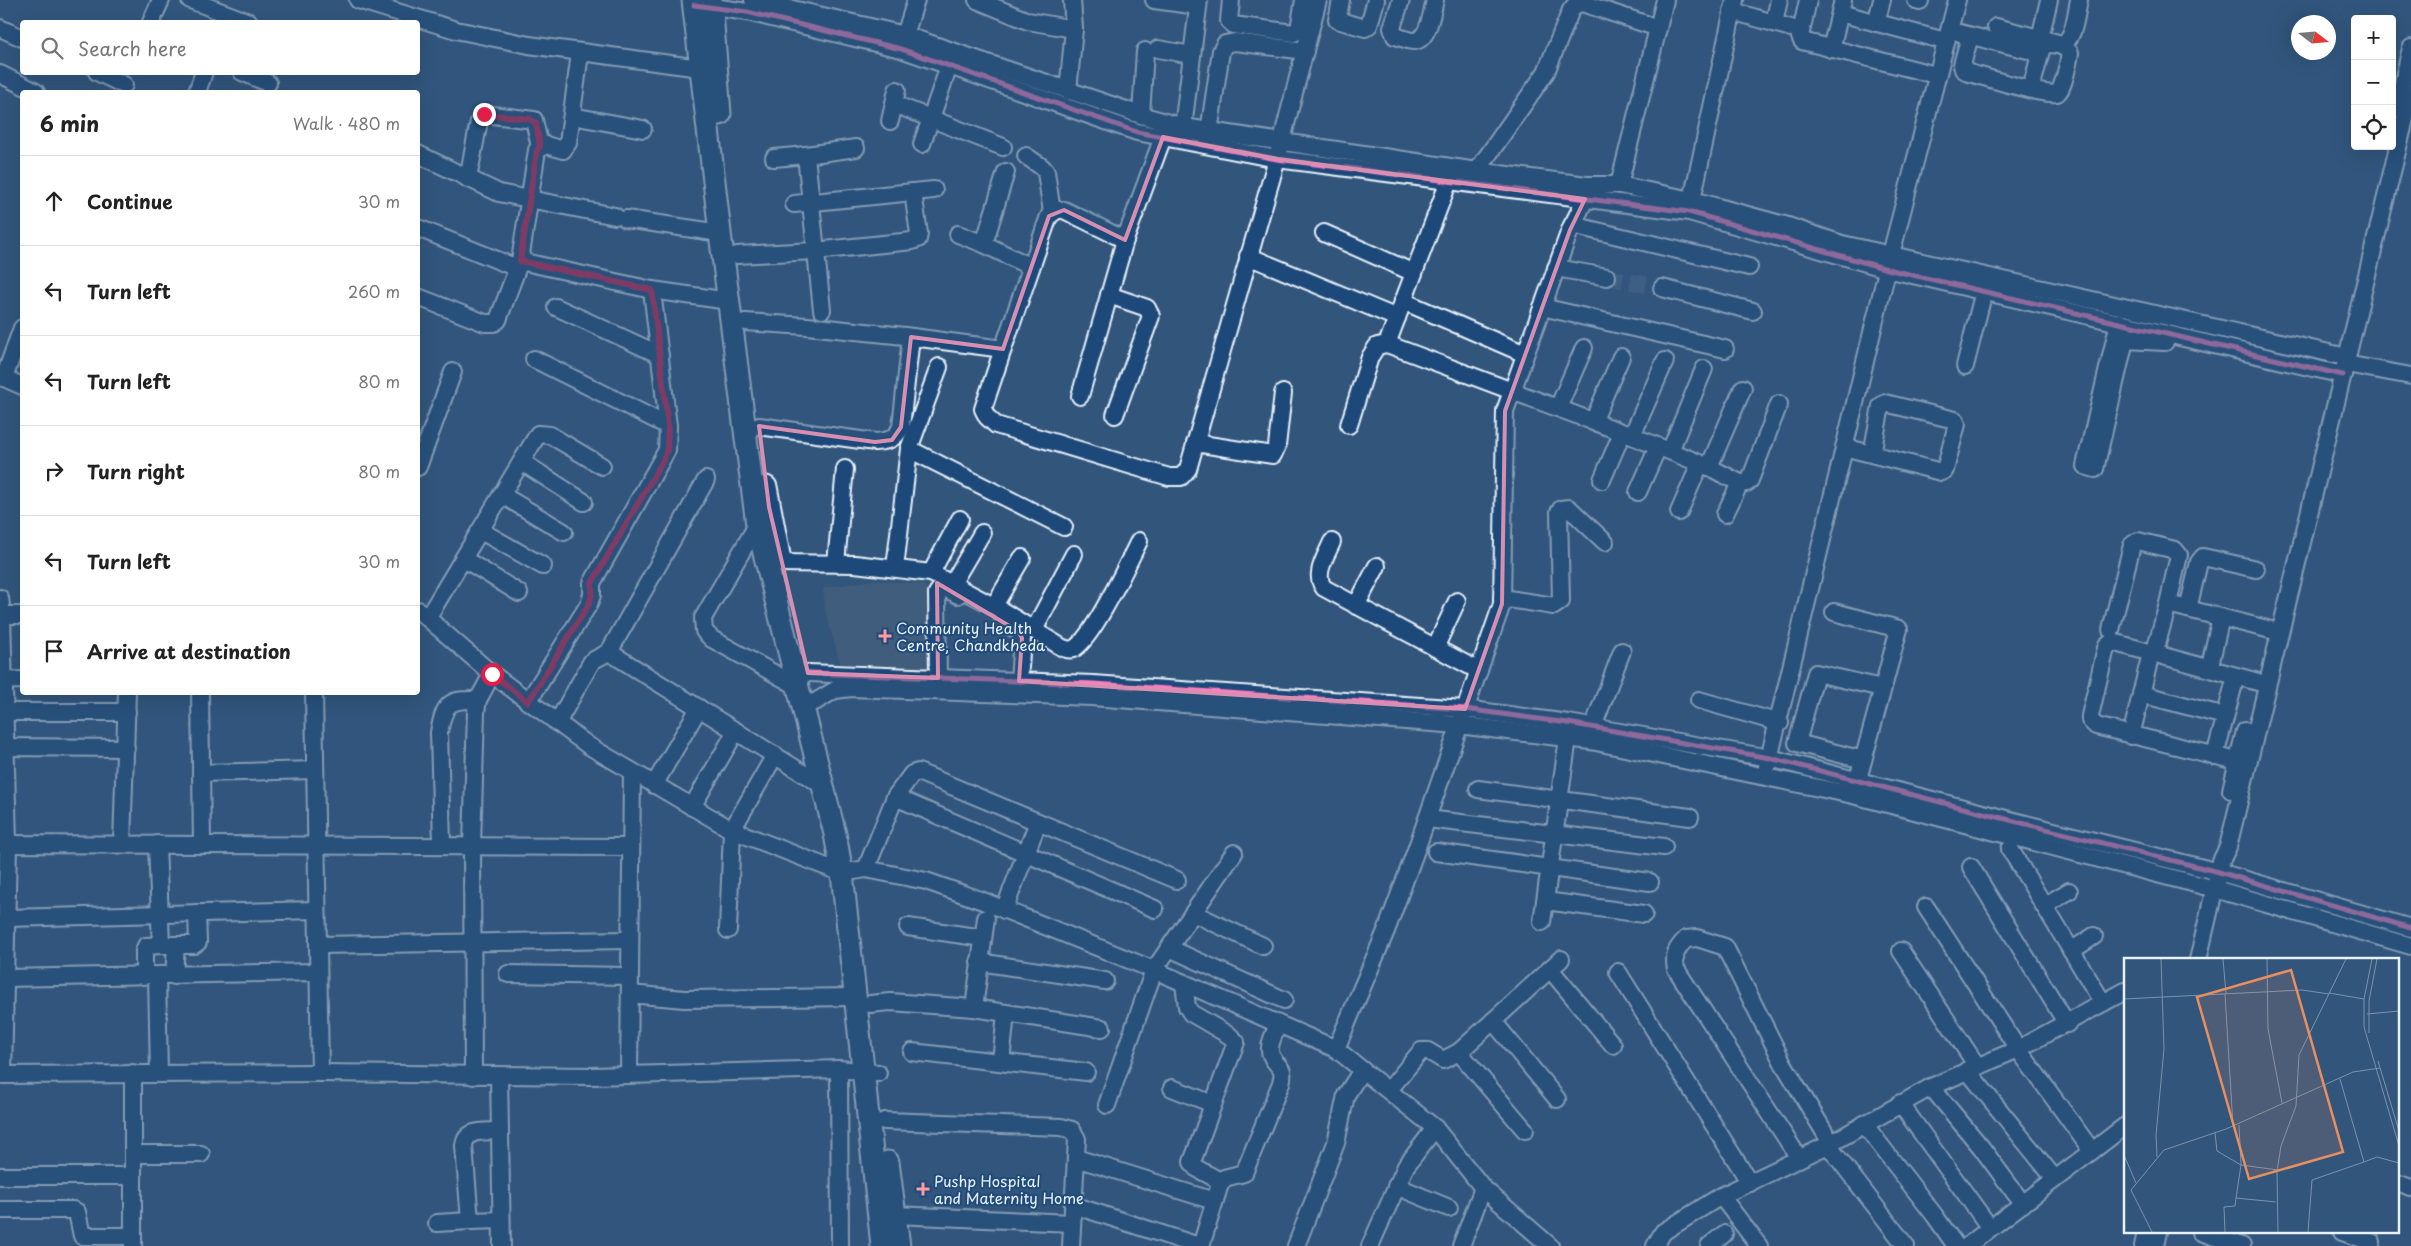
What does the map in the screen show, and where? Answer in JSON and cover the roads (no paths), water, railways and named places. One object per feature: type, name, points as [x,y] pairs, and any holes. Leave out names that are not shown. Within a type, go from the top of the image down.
[{"type":"main road","points":[[702,3],[700,68],[757,525],[803,680],[815,702],[849,832],[871,1072],[882,1246]]},
{"type":"main road","points":[[702,3],[718,102],[769,507],[822,785],[854,871]]},
{"type":"main road","points":[[871,1072],[884,1121],[899,1246]]},
{"type":"street","points":[[152,20],[161,0]]},
{"type":"street","points":[[190,0],[223,18],[236,20]]},
{"type":"street","points":[[358,0],[456,30],[580,53],[700,68]]},
{"type":"street","points":[[753,0],[905,35],[1141,115],[1209,132],[1477,171],[1688,212],[1889,262],[2341,364]]},
{"type":"street","points":[[905,35],[916,0]]},
{"type":"street","points":[[976,0],[1028,21],[1074,28]]},
{"type":"street","points":[[1068,91],[1074,28],[1072,0]]},
{"type":"street","points":[[1154,0],[1199,3],[1183,126]]},
{"type":"street","points":[[1231,0],[1229,21],[1233,25],[1294,34],[1299,29],[1308,1]]},
{"type":"street","points":[[1341,0],[1337,20],[1365,28],[1369,26],[1376,0]]},
{"type":"street","points":[[1401,0],[1392,28],[1394,36],[1415,41],[1422,38],[1427,30],[1435,0]]},
{"type":"street","points":[[1619,185],[1665,0]]},
{"type":"street","points":[[1774,23],[1779,0]]},
{"type":"street","points":[[1808,0],[1800,37],[1802,41],[1936,75]]},
{"type":"street","points":[[1876,23],[1882,0]]},
{"type":"street","points":[[1765,776],[1780,723],[1889,262],[1946,36],[1957,0]]},
{"type":"street","points":[[2031,89],[2049,0]]},
{"type":"street","points":[[1996,27],[2040,46],[2062,44],[2067,42],[2079,0]]},
{"type":"street","points":[[1026,156],[1046,172],[1052,212],[1031,267],[983,408],[987,417],[996,425],[1169,477],[1181,477],[1188,469],[1277,159],[1305,51],[1308,1]]},
{"type":"street","points":[[702,3],[901,49],[1137,132],[1277,159],[1449,181],[1589,192],[1619,185],[1692,200],[1788,226],[1889,262],[1984,291],[2167,334],[2411,376]]},
{"type":"street","points":[[1477,171],[1546,72],[1571,10],[1569,3],[1582,3],[1658,28]]},
{"type":"street","points":[[1692,200],[1734,5],[1774,23],[1791,28]]},
{"type":"street","points":[[1831,49],[1842,7],[1876,23],[1946,36],[1970,36],[2042,47],[2051,44],[2066,48],[2070,53],[2061,90],[2056,94],[2049,94],[1963,70],[1962,65],[1970,36]]},
{"type":"street","points":[[0,28],[20,37]]},
{"type":"street","points":[[1209,132],[1221,51],[1225,44],[1235,42],[1305,51]]},
{"type":"street","points":[[2396,110],[2411,48]]},
{"type":"street","points":[[1141,115],[1151,50],[1192,55]]},
{"type":"street","points":[[420,298],[485,323],[494,323],[498,320],[519,265],[531,201],[537,150],[546,144],[562,150],[566,147],[580,53]]},
{"type":"street","points":[[922,144],[949,66]]},
{"type":"street","points":[[0,74],[32,90]]},
{"type":"street","points":[[105,75],[125,83]]},
{"type":"street","points":[[198,90],[203,75]]},
{"type":"street","points":[[249,75],[268,83]]},
{"type":"street","points":[[2199,958],[2216,889],[2220,866],[2219,844],[2237,761],[2411,94]]},
{"type":"street","points":[[890,122],[896,97],[931,118],[1003,147]]},
{"type":"street","points":[[468,179],[479,121],[484,114],[534,120],[540,147]]},
{"type":"street","points":[[572,116],[643,129]]},
{"type":"street","points":[[1080,396],[1125,240],[1163,137]]},
{"type":"street","points":[[774,158],[856,148]]},
{"type":"street","points":[[2220,866],[2228,847],[2341,364],[2387,150]]},
{"type":"street","points":[[420,155],[499,193],[531,201],[720,233]]},
{"type":"street","points":[[806,155],[802,203],[814,251],[822,310]]},
{"type":"street","points":[[984,244],[1006,172]]},
{"type":"street","points":[[1387,344],[1449,181]]},
{"type":"street","points":[[802,203],[934,190]]},
{"type":"street","points":[[737,255],[814,251],[918,239],[919,234],[913,192]]},
{"type":"street","points":[[1336,1049],[1386,931],[1502,604],[1505,411],[1572,225],[1589,192]]},
{"type":"street","points":[[1052,212],[1064,210],[1125,240]]},
{"type":"street","points":[[1572,225],[1749,267]]},
{"type":"street","points":[[420,229],[519,265],[652,290],[729,301]]},
{"type":"street","points":[[1324,233],[1414,273]]},
{"type":"street","points":[[958,234],[984,244],[1031,267]]},
{"type":"street","points":[[1248,256],[1397,318]]},
{"type":"street","points":[[1556,268],[1607,277]]},
{"type":"street","points":[[1662,288],[1753,311]]},
{"type":"street","points":[[528,702],[589,604],[592,595],[592,583],[662,462],[667,450],[668,426],[652,290]]},
{"type":"street","points":[[1965,366],[1984,291]]},
{"type":"street","points":[[1109,295],[1147,308],[1151,316],[1115,416]]},
{"type":"street","points":[[1404,302],[1525,354]]},
{"type":"street","points":[[556,307],[660,355]]},
{"type":"street","points":[[1542,307],[1725,349]]},
{"type":"street","points":[[745,322],[908,336],[1003,349]]},
{"type":"street","points":[[2119,322],[2120,340],[2095,469],[2085,466],[2120,340]]},
{"type":"street","points":[[20,333],[2,377],[20,385]]},
{"type":"street","points":[[2120,340],[2165,342],[2167,334]]},
{"type":"street","points":[[899,384],[908,336]]},
{"type":"street","points":[[760,426],[875,442],[892,440],[897,435],[901,426],[908,336]]},
{"type":"street","points":[[1350,425],[1370,357],[1377,346],[1387,344],[1664,449],[1740,483],[1747,483],[1750,480],[1780,404]]},
{"type":"street","points":[[1558,408],[1584,348]]},
{"type":"street","points":[[1593,422],[1621,357]]},
{"type":"street","points":[[534,359],[668,426]]},
{"type":"street","points":[[1602,480],[1665,361]]},
{"type":"street","points":[[895,568],[909,449],[939,367]]},
{"type":"street","points":[[1638,492],[1664,449],[1704,370]]},
{"type":"street","points":[[420,462],[454,372]]},
{"type":"street","points":[[1680,512],[1743,388]]},
{"type":"street","points":[[1195,443],[1273,454],[1276,451],[1283,393]]},
{"type":"street","points":[[1844,447],[1941,472],[1945,470],[1957,424],[1954,420],[1885,403],[1881,406],[1872,454]]},
{"type":"street","points":[[602,466],[544,433],[538,434],[464,559],[423,613],[492,674],[589,746],[732,830],[854,871],[926,881],[1154,970],[1336,1049],[1435,1128],[1483,1188],[1550,1246]]},
{"type":"street","points":[[909,449],[1064,527]]},
{"type":"street","points":[[522,462],[584,502]]},
{"type":"street","points":[[836,563],[845,469]]},
{"type":"street","points":[[557,723],[592,661],[609,652],[706,480]]},
{"type":"street","points":[[1725,514],[1740,483]]},
{"type":"street","points":[[502,495],[564,532]]},
{"type":"street","points":[[1502,598],[1554,606],[1560,601],[1559,512],[1561,509],[1568,508],[1605,542]]},
{"type":"street","points":[[931,573],[960,519]]},
{"type":"street","points":[[757,525],[703,618],[704,631],[712,638],[803,680],[938,678],[1019,681],[1465,709],[1593,727],[1770,758],[1858,779],[2002,818],[2220,866],[2411,928]]},
{"type":"street","points":[[481,531],[543,566]]},
{"type":"street","points":[[952,584],[982,533]]},
{"type":"street","points":[[780,563],[836,563],[931,573],[994,606],[1064,648],[1074,649],[1089,635],[1140,541]]},
{"type":"street","points":[[2111,630],[2134,542],[2142,541],[2175,550],[2178,555],[2168,604],[2153,650],[2131,736]]},
{"type":"street","points":[[1332,542],[1319,574],[1319,583],[1324,588],[1479,671]]},
{"type":"street","points":[[1034,630],[1074,554]]},
{"type":"street","points":[[2188,608],[2198,562],[2203,556],[2256,569]]},
{"type":"street","points":[[994,606],[1022,558]]},
{"type":"street","points":[[464,559],[519,593]]},
{"type":"street","points":[[1356,606],[1376,566]]},
{"type":"street","points":[[938,678],[937,593],[940,589],[944,588],[1018,631],[1022,638],[1019,681]]},
{"type":"street","points":[[0,598],[4,712],[2,747],[4,810],[3,940],[5,978],[2,1004],[2,1074],[320,1073],[499,1077],[839,1069],[871,1072]]},
{"type":"street","points":[[1435,648],[1457,601]]},
{"type":"street","points":[[2168,604],[2271,630]]},
{"type":"street","points":[[1834,612],[1898,629],[1858,779]]},
{"type":"street","points":[[1,615],[20,615]]},
{"type":"street","points":[[2211,661],[2221,617]]},
{"type":"street","points":[[2237,761],[2096,726],[2090,720],[2105,652],[2107,645],[2111,642],[2153,650],[2258,682]]},
{"type":"street","points":[[1593,727],[1622,651]]},
{"type":"street","points":[[609,652],[822,785]]},
{"type":"street","points":[[1863,760],[1797,743],[1816,673],[1882,688]]},
{"type":"street","points":[[473,1076],[472,845],[478,700],[492,674]]},
{"type":"street","points":[[2215,756],[2236,676]]},
{"type":"street","points":[[2,681],[20,680]]},
{"type":"street","points":[[815,702],[836,690],[880,687],[1092,697],[1458,725],[1568,738],[1765,776],[1863,798],[2216,889],[2411,946]]},
{"type":"street","points":[[2141,694],[2225,716]]},
{"type":"street","points":[[122,844],[127,695]]},
{"type":"street","points":[[200,695],[202,844]]},
{"type":"street","points":[[314,695],[320,1073]]},
{"type":"street","points":[[442,845],[438,732],[442,715],[447,705],[456,700],[478,700]]},
{"type":"street","points":[[1699,700],[1780,723]]},
{"type":"street","points":[[654,785],[700,708]]},
{"type":"street","points":[[4,712],[127,712]]},
{"type":"street","points":[[692,807],[736,731]]},
{"type":"street","points":[[1542,922],[1568,738]]},
{"type":"street","points":[[2,747],[126,748]]},
{"type":"street","points":[[728,930],[732,830],[774,755]]},
{"type":"street","points":[[201,773],[315,770]]},
{"type":"street","points":[[629,1074],[632,772]]},
{"type":"street","points":[[854,871],[895,796],[912,774],[918,772],[1177,880]]},
{"type":"street","points":[[1478,789],[1690,817]]},
{"type":"street","points":[[895,796],[1155,909]]},
{"type":"street","points":[[1426,819],[1664,847]]},
{"type":"street","points":[[1004,910],[1038,822]]},
{"type":"street","points":[[4,844],[630,847]]},
{"type":"street","points":[[157,844],[158,914],[168,945],[158,976],[159,1074]]},
{"type":"street","points":[[2010,849],[2103,1003]]},
{"type":"street","points":[[1436,852],[1650,882]]},
{"type":"street","points":[[1106,1105],[1154,970],[1234,853]]},
{"type":"street","points":[[1971,868],[2067,1024]]},
{"type":"street","points":[[2044,906],[2069,891]]},
{"type":"street","points":[[1545,900],[1644,914]]},
{"type":"street","points":[[1926,907],[2018,1049],[2092,1151]]},
{"type":"street","points":[[4,914],[158,914],[317,910]]},
{"type":"street","points":[[158,976],[146,946],[194,945],[198,942],[197,913]]},
{"type":"street","points":[[1193,913],[1263,946]]},
{"type":"street","points":[[974,1008],[986,918]]},
{"type":"street","points":[[908,927],[983,938]]},
{"type":"street","points":[[2071,951],[2094,936]]},
{"type":"street","points":[[1799,1158],[1676,969],[1674,958],[1678,948],[1686,939],[1696,938],[1725,948],[1783,1063],[1830,1144],[1906,1246]]},
{"type":"street","points":[[318,945],[630,940]]},
{"type":"street","points":[[1169,948],[1284,1000]]},
{"type":"street","points":[[1901,951],[1972,1068],[2055,1179]]},
{"type":"street","points":[[979,962],[1105,981]]},
{"type":"street","points":[[1389,1090],[1421,1051],[1428,1051],[1443,1060],[1459,1052],[1556,964],[1613,1045]]},
{"type":"street","points":[[5,978],[318,972]]},
{"type":"street","points":[[1618,972],[1750,1183]]},
{"type":"street","points":[[508,974],[630,976]]},
{"type":"street","points":[[1184,984],[1187,1007],[1191,1013],[1230,1036],[1236,1042],[1192,1162],[1196,1168],[1222,1182]]},
{"type":"street","points":[[1655,1246],[1663,1232],[1722,1196],[1830,1144],[1931,1087],[2018,1049],[2067,1024],[2124,991]]},
{"type":"street","points":[[630,994],[684,999],[863,1001],[974,1008],[1102,1028]]},
{"type":"street","points":[[1000,1062],[1006,1013]]},
{"type":"street","points":[[1493,1021],[1557,1099]]},
{"type":"street","points":[[1073,1205],[1200,1246],[1222,1182],[1224,1178],[1244,1173],[1281,1082],[1283,1074],[1281,1068],[1271,1055],[1270,1046],[1278,1024]]},
{"type":"street","points":[[912,1052],[1086,1072]]},
{"type":"street","points":[[1459,1052],[1525,1130]]},
{"type":"street","points":[[839,1069],[840,1246]]},
{"type":"street","points":[[1296,1246],[1336,1143],[1346,1095],[1362,1070]]},
{"type":"street","points":[[0,1210],[76,1210],[82,1236],[133,1241],[134,1154],[132,1073]]},
{"type":"street","points":[[499,1077],[502,1246]]},
{"type":"street","points":[[1931,1087],[1981,1147],[2023,1204]]},
{"type":"street","points":[[1172,1088],[1213,1104]]},
{"type":"street","points":[[1900,1103],[1990,1228]]},
{"type":"street","points":[[884,1121],[1061,1127],[1072,1130],[1077,1139],[1070,1246]]},
{"type":"street","points":[[1864,1124],[1956,1246]]},
{"type":"street","points":[[1968,1246],[2124,1127]]},
{"type":"street","points":[[1370,1246],[1406,1166],[1435,1128]]},
{"type":"street","points":[[470,1221],[464,1140],[471,1133],[499,1130]]},
{"type":"street","points":[[134,1154],[201,1154]]},
{"type":"street","points":[[1076,1158],[1214,1201]]},
{"type":"street","points":[[0,1176],[133,1176]]},
{"type":"street","points":[[2398,1183],[2411,1188]]},
{"type":"street","points":[[1396,1186],[1449,1208]]},
{"type":"street","points":[[1461,1246],[1483,1188]]},
{"type":"street","points":[[1722,1196],[1759,1246]]},
{"type":"street","points":[[895,1215],[1072,1223]]},
{"type":"street","points":[[437,1223],[501,1220]]},
{"type":"street","points":[[1709,1246],[1724,1234]]},
{"type":"street","points":[[2206,1234],[2242,1246]]},
{"type":"street","points":[[2350,1234],[2373,1240]]},
{"type":"tunnel","points":[[1607,277],[1662,288]]},
{"type":"place","name":"Community Health Centre, Chandkheda","points":[[885,636]]},
{"type":"place","name":"Pushp Hospital and Maternity Home","points":[[923,1189]]}]
